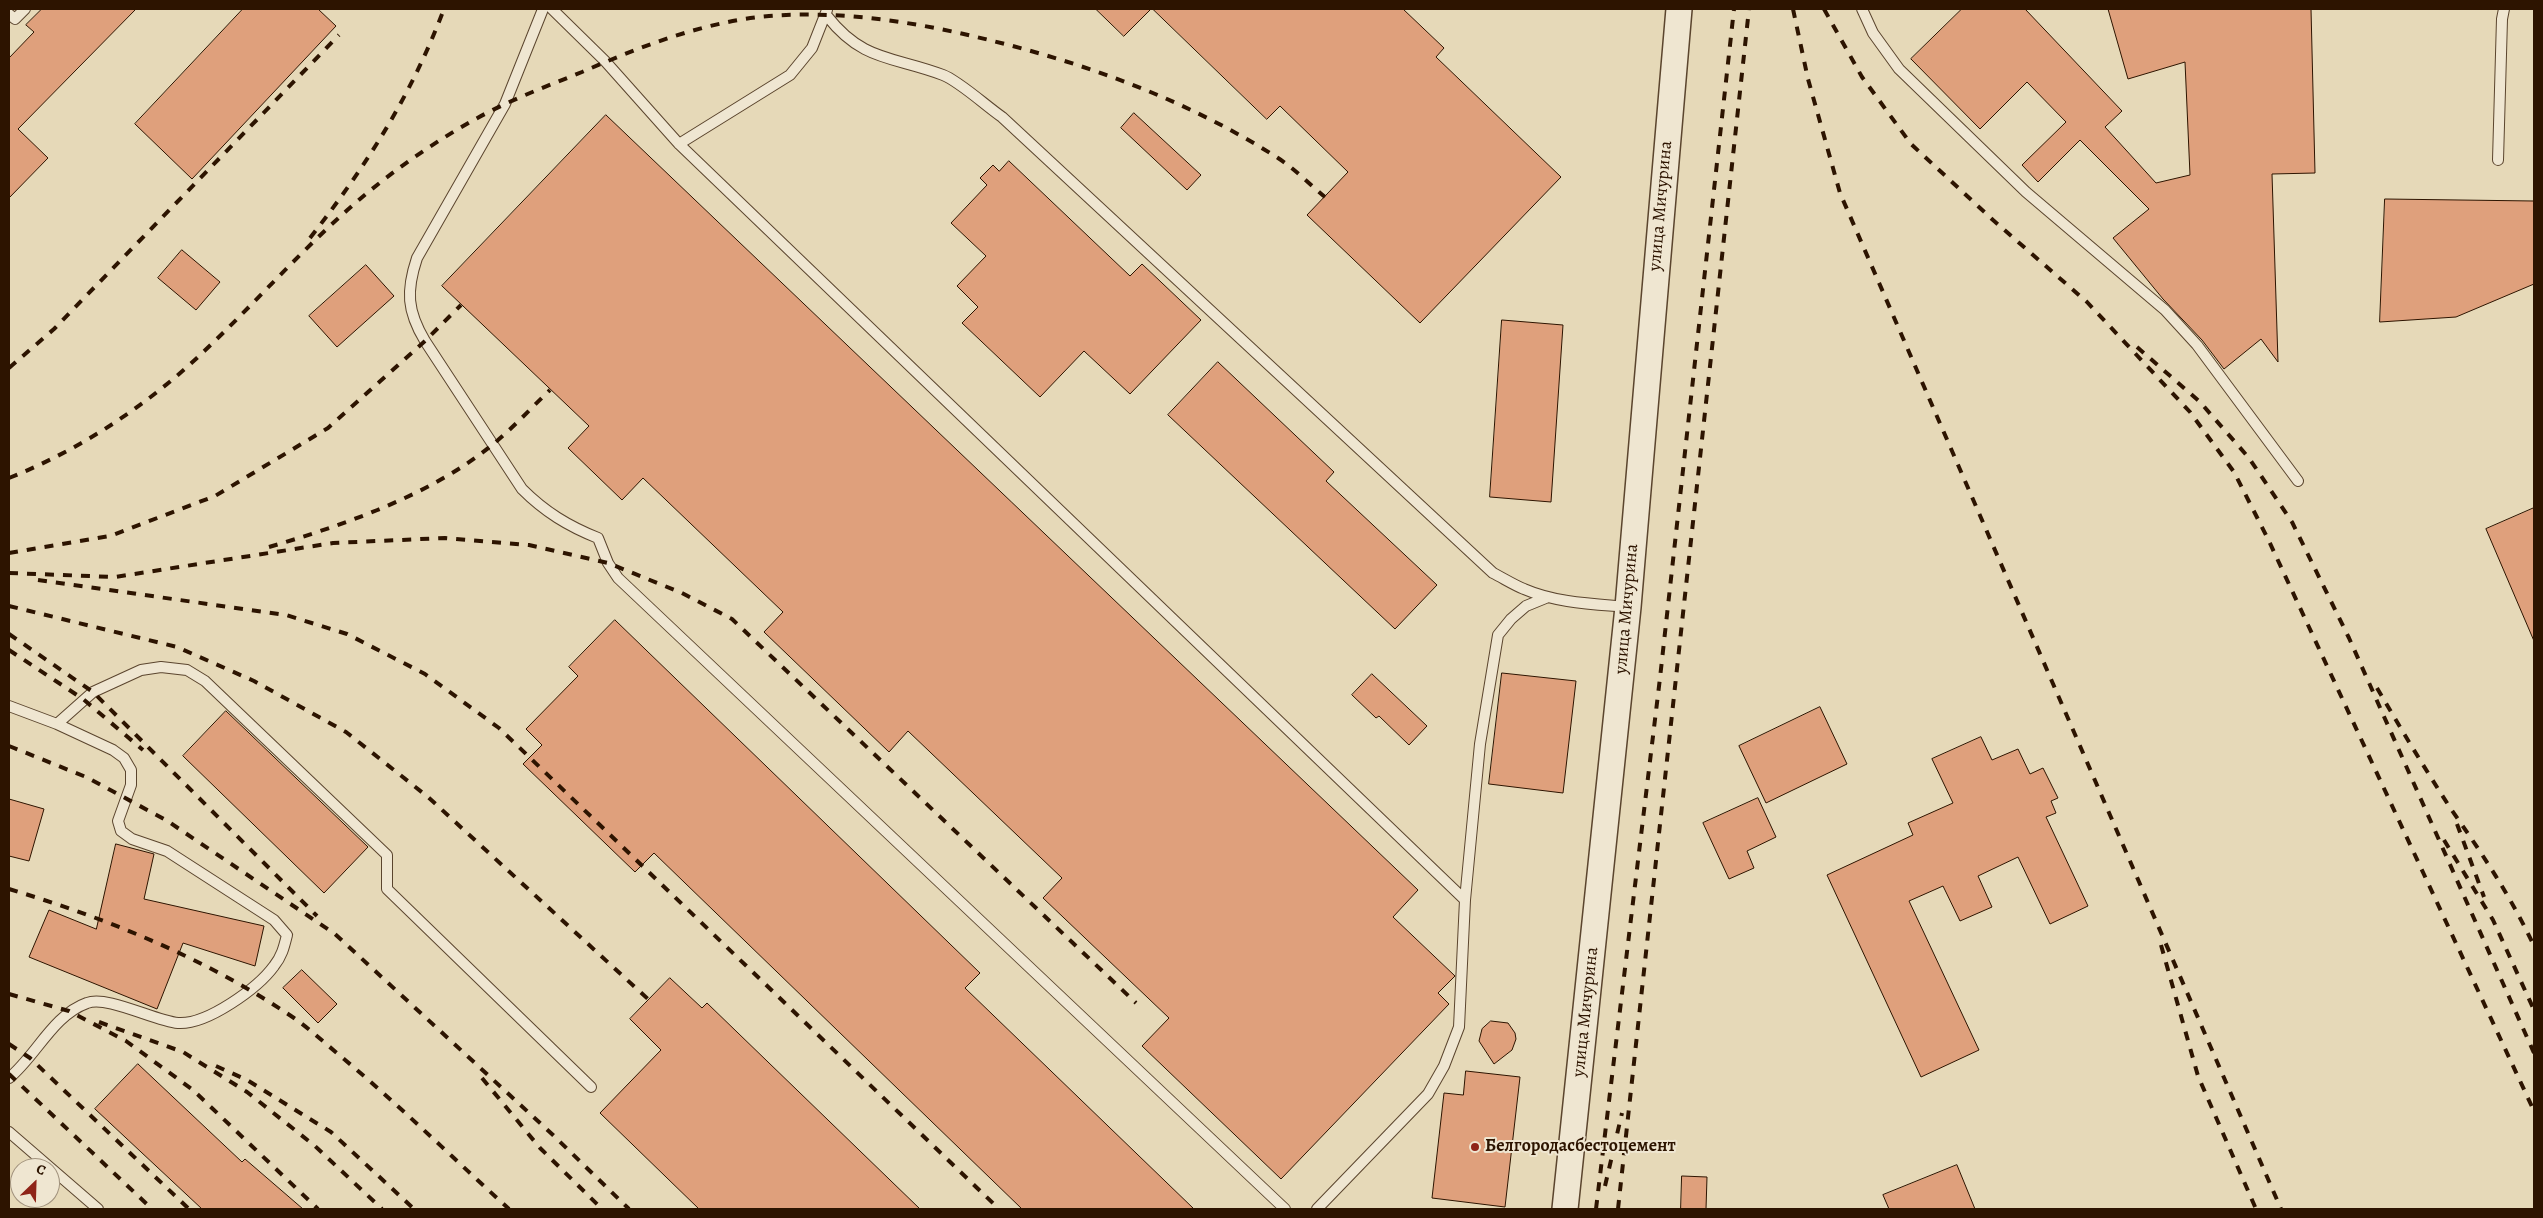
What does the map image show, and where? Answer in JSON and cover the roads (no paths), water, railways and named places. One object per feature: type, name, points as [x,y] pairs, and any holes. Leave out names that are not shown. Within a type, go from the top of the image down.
[{"type":"street","name":"улица Мичурина","points":[[1565,1209],[1628,607],[1678,9]]},
{"type":"lane","points":[[9,14],[15,20],[25,9]]},
{"type":"lane","points":[[543,9],[505,104],[417,258],[410,280],[410,307],[416,326],[522,489],[541,507],[567,525],[598,538],[608,563],[618,578],[1285,1209]]},
{"type":"lane","points":[[552,9],[606,62],[679,144],[1465,900]]},
{"type":"lane","points":[[1862,9],[1873,33],[1899,69],[2026,192],[2165,310],[2191,338],[2298,481]]},
{"type":"lane","points":[[2498,160],[2502,20],[2504,9]]},
{"type":"lane","points":[[679,144],[790,75],[812,48],[827,12]]},
{"type":"lane","points":[[827,12],[842,35],[867,52],[944,76],[1002,117],[1493,573],[1525,590],[1548,597],[1590,604],[1628,607]]},
{"type":"lane","points":[[1317,1209],[1428,1094],[1444,1066],[1459,1027],[1465,900],[1480,744],[1498,636],[1511,619],[1526,606],[1548,597]]},
{"type":"lane","points":[[57,724],[93,692],[141,670],[160,667],[187,670],[205,681],[387,854],[387,889],[591,1087]]},
{"type":"lane","points":[[9,706],[57,724],[113,750],[124,758],[131,770],[131,785],[118,821],[122,832],[132,839],[167,851],[274,920],[286,935],[283,952],[274,967],[249,990],[210,1016],[179,1023],[113,1004],[89,1002],[68,1011],[30,1058],[9,1078]]},
{"type":"lane","points":[[9,1132],[98,1209]]},
{"type":"railway","points":[[310,238],[350,184],[386,129],[417,71],[444,9]]},
{"type":"railway","points":[[1596,1209],[1660,678],[1734,9]]},
{"type":"railway","points":[[1618,1209],[1749,9]]},
{"type":"railway","points":[[1793,9],[1808,79],[1840,193],[2281,1209]]},
{"type":"railway","points":[[1824,9],[1862,77],[1911,144],[1993,220],[2087,302],[2190,412],[2234,472],[2268,539],[2534,1111]]},
{"type":"railway","points":[[9,478],[80,444],[146,401],[187,367],[360,199],[400,167],[457,129],[512,101],[627,53],[673,36],[720,24],[769,16],[826,15],[854,17],[938,29],[1031,51],[1104,74],[1176,103],[1211,120],[1278,158],[1325,197]]},
{"type":"railway","points":[[9,368],[54,329],[339,35]]},
{"type":"railway","points":[[9,553],[110,536],[215,496],[328,428],[425,341],[461,305]]},
{"type":"railway","points":[[2137,347],[2200,402],[2249,458],[2292,522],[2349,638],[2534,1053]]},
{"type":"railway","points":[[269,547],[356,518],[442,479],[492,445],[550,390]]},
{"type":"railway","points":[[9,573],[115,577],[333,543],[445,538],[529,545],[608,563],[682,593],[732,619],[1136,1003]]},
{"type":"railway","points":[[38,580],[286,615],[347,634],[425,674],[499,728],[999,1209]]},
{"type":"railway","points":[[9,606],[177,647],[254,681],[346,732],[428,797],[649,1000]]},
{"type":"railway","points":[[9,634],[93,692],[317,916]]},
{"type":"railway","points":[[9,650],[83,699],[143,750]]},
{"type":"railway","points":[[2377,688],[2432,779],[2496,876],[2534,946]]},
{"type":"railway","points":[[9,746],[86,777],[166,820],[335,934],[553,1135],[629,1209]]},
{"type":"railway","points":[[2457,824],[2484,897]]},
{"type":"railway","points":[[2444,840],[2493,920],[2534,1010]]},
{"type":"railway","points":[[9,889],[120,927],[192,959],[227,977],[294,1018],[407,1114],[509,1209]]},
{"type":"railway","points":[[2161,945],[2198,1076],[2256,1209]]},
{"type":"railway","points":[[9,994],[69,1011],[126,1041],[193,1090],[318,1209]]},
{"type":"railway","points":[[99,1022],[183,1052],[247,1092],[315,1146],[382,1209]]},
{"type":"railway","points":[[9,1044],[30,1058],[189,1209]]},
{"type":"railway","points":[[216,1066],[247,1080],[331,1132],[414,1209]]},
{"type":"railway","points":[[9,1074],[152,1209]]},
{"type":"railway","points":[[482,1078],[540,1148],[602,1209]]},
{"type":"railway","points":[[1605,1186],[1622,1113]]},
{"type":"place","name":"Белгородасбестоцемент","points":[[1475,1147]]}]
